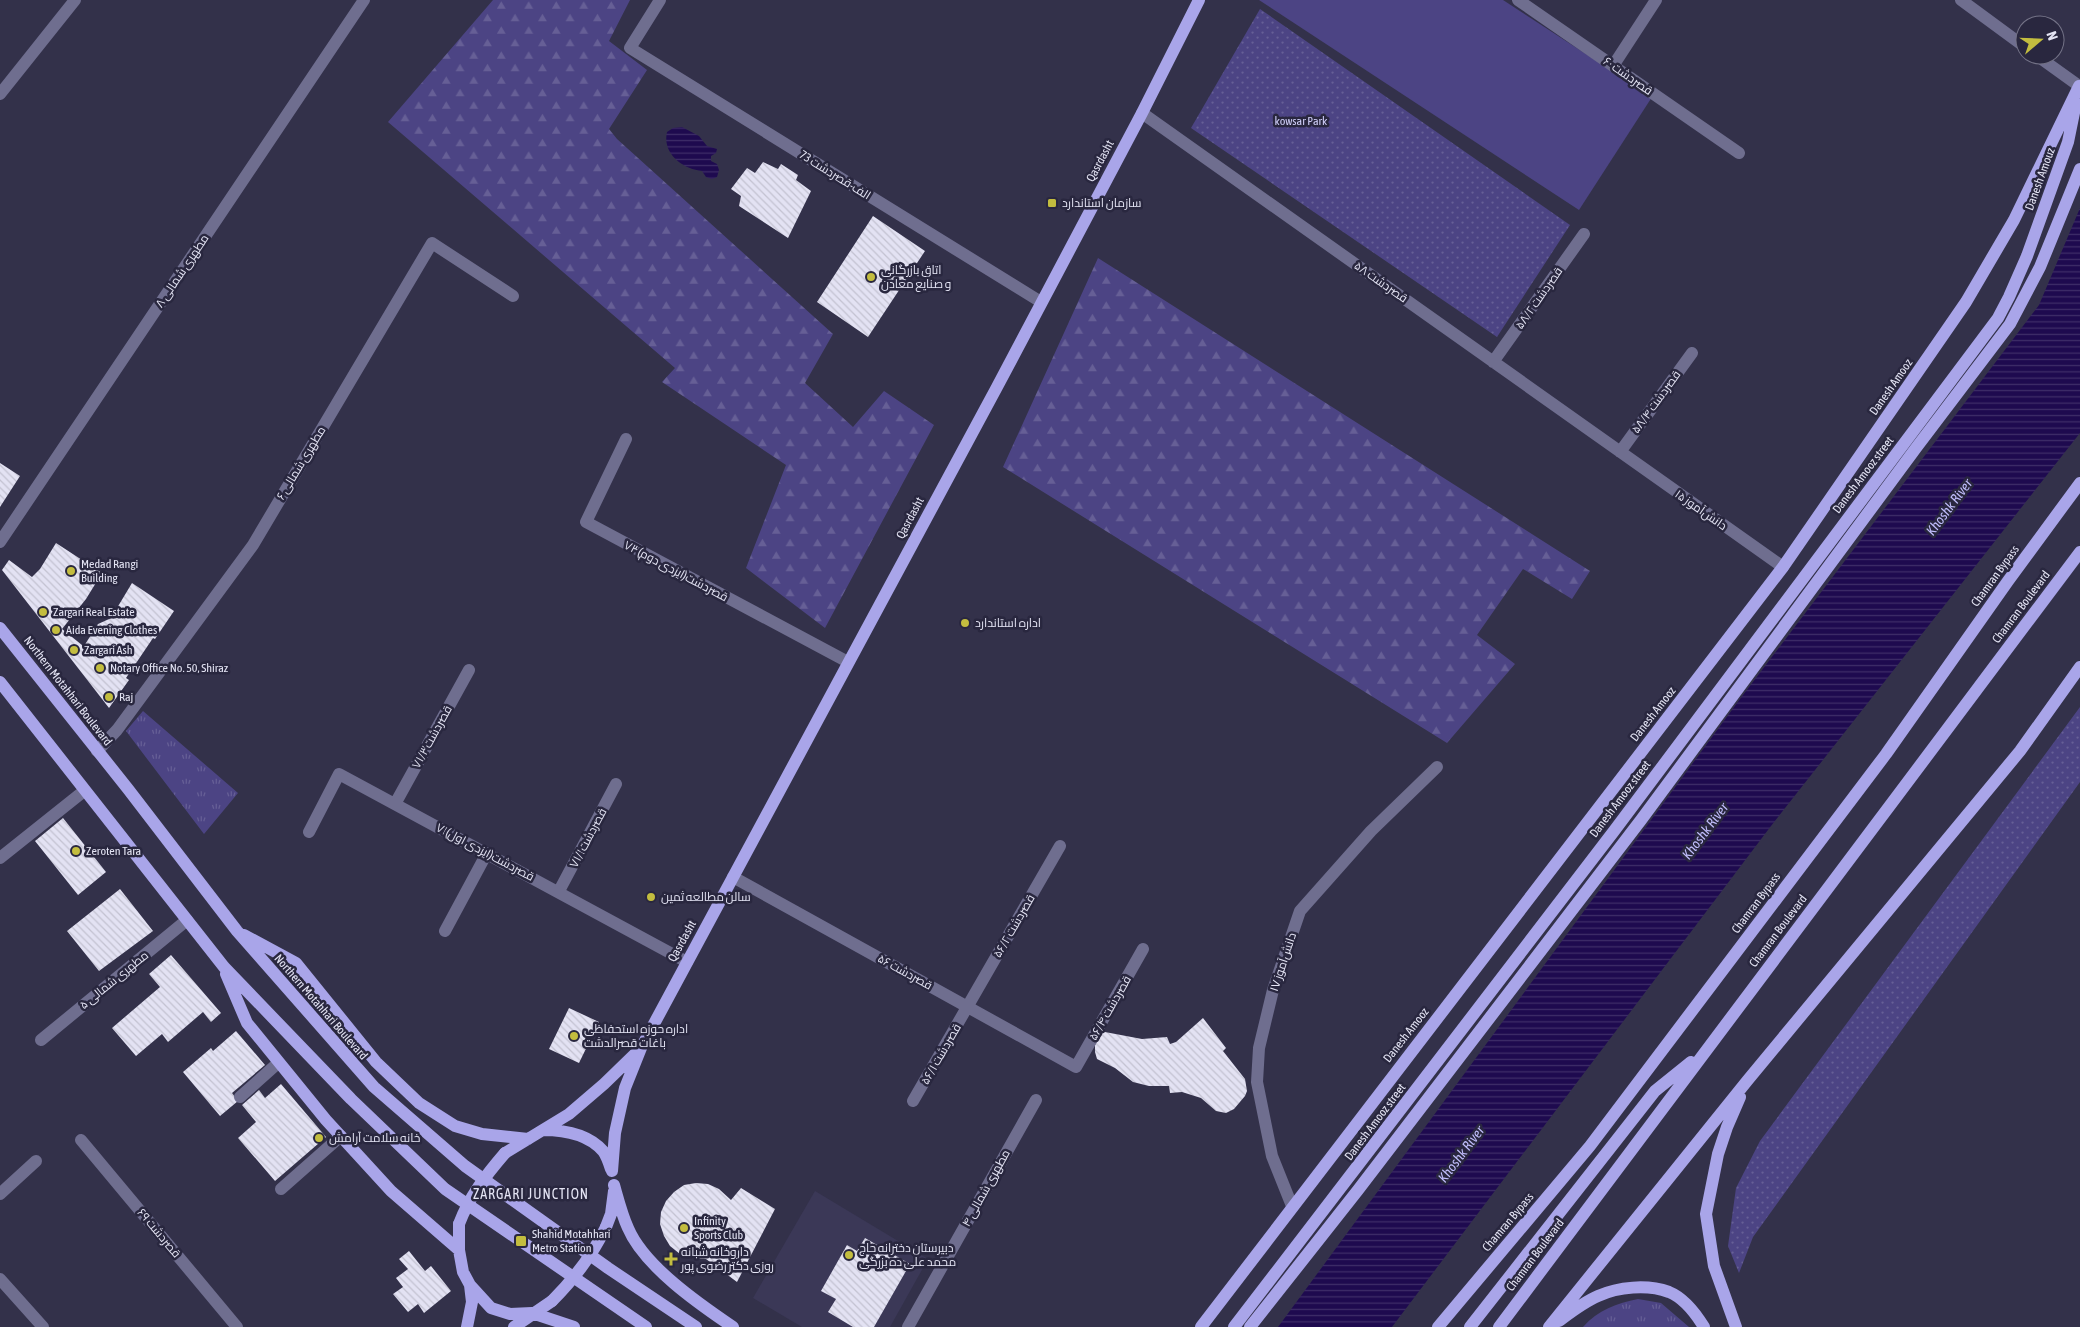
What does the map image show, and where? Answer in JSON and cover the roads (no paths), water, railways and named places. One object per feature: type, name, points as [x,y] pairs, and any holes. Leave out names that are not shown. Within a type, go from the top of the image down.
[{"type":"main road","name":"Qasrdasht","points":[[641,1048],[1142,113],[1199,0]]},
{"type":"main road","name":"Danesh Amouz","points":[[2017,280],[2068,142],[2079,85]]},
{"type":"main road","name":"Danesh Amooz","points":[[1201,1327],[1783,567],[1966,302],[2014,220],[2079,85]]},
{"type":"main road","points":[[1250,1327],[1358,1190],[1642,820],[1910,456],[2010,324],[2029,289],[2080,169]]},
{"type":"main road","name":"Danesh Amooz street","points":[[1234,1327],[1614,831],[1992,326],[2017,280]]},
{"type":"main road","name":"Chamran Bypass","points":[[1438,1327],[1590,1146],[1886,754],[2008,581],[2080,483]]},
{"type":"main road","name":"Chamran Boulevard","points":[[1499,1327],[2080,552]]},
{"type":"main road","name":"Northern Motahhari Boulevard","points":[[0,628],[237,932],[374,1087],[465,1166],[608,1268],[696,1327]]},
{"type":"main road","points":[[1550,1326],[1748,1081],[2020,751],[2080,667]]},
{"type":"main road","points":[[0,682],[224,967],[351,1098],[446,1189],[646,1327]]},
{"type":"main road","points":[[237,932],[296,963],[376,1062],[419,1103],[455,1126],[482,1134],[528,1139]]},
{"type":"main road","points":[[224,967],[247,1022],[278,1063],[341,1136],[392,1190],[459,1250]]},
{"type":"main road","points":[[574,1327],[532,1313],[510,1314],[491,1308],[470,1285],[463,1272],[459,1250],[459,1224],[465,1207],[486,1174],[505,1153],[568,1114],[604,1084],[641,1048]]},
{"type":"main road","points":[[641,1048],[625,1088],[615,1133],[612,1171],[614,1184],[628,1229],[646,1258],[703,1307],[733,1327]]},
{"type":"main road","points":[[1470,1327],[1655,1091],[1704,1052]]},
{"type":"main road","points":[[1736,1327],[1714,1266],[1706,1214],[1718,1154],[1726,1127],[1748,1081]]},
{"type":"main road","points":[[543,1130],[568,1132],[595,1144],[604,1152],[612,1171]]},
{"type":"main road","points":[[514,1327],[552,1301],[578,1273],[594,1250],[606,1227],[611,1214],[614,1184]]},
{"type":"main road","points":[[467,1327],[472,1302],[470,1285]]},
{"type":"main road","points":[[1550,1326],[1597,1296],[1624,1287],[1670,1292],[1696,1313],[1704,1327]]},
{"type":"street","points":[[0,94],[75,0]]},
{"type":"street","name":"۸ مطهری شمالی","points":[[0,542],[364,0]]},
{"type":"street","name":"73 الف-قصردشت","points":[[660,0],[630,48],[1040,302]]},
{"type":"street","name":"۶۰ قصردشت","points":[[1518,0],[1739,153]]},
{"type":"street","points":[[1613,66],[1656,0]]},
{"type":"street","points":[[1961,0],[2015,40]]},
{"type":"street","points":[[2050,65],[2079,85]]},
{"type":"street","name":"قصردشت ۵۸","points":[[1142,113],[1620,452]]},
{"type":"street","name":"۵۸/۲ قصردشت","points":[[1494,362],[1584,234]]},
{"type":"street","name":"۶ مطهری شمالی","points":[[97,751],[117,730],[253,545],[432,243],[513,296]]},
{"type":"street","name":"۵۸/۴ قصردشت","points":[[1620,452],[1692,353]]},
{"type":"street","name":"۷۳قصردشت(ایزدی دوم)","points":[[626,439],[586,522],[848,662]]},
{"type":"street","name":"دانش‌آموز ۱۵","points":[[1620,452],[1783,567]]},
{"type":"street","name":"قصردشت۷۱/۳","points":[[395,804],[469,670]]},
{"type":"street","name":"دانش‌آموز ۱۷","points":[[1292,1206],[1272,1156],[1257,1082],[1259,1048],[1273,990],[1300,911],[1371,831],[1437,767]]},
{"type":"street","name":"۷۱قصردشت(ایزدی اول)","points":[[309,832],[339,774],[559,891],[687,962]]},
{"type":"street","name":"قصردشت۷۱/۱","points":[[559,891],[616,784]]},
{"type":"street","points":[[0,858],[84,790]]},
{"type":"street","name":"۵۶/۲ قصردشت","points":[[968,1007],[1060,846]]},
{"type":"street","points":[[445,931],[487,853]]},
{"type":"street","name":"۵۶ قصردشت","points":[[733,877],[1076,1067]]},
{"type":"street","name":"۵ مطهری شمالی","points":[[41,1040],[187,920]]},
{"type":"street","name":"۵۶/۴ قصردشت","points":[[1076,1067],[1143,949]]},
{"type":"street","name":"۵۶/۱ قصردشت","points":[[914,1101],[968,1007]]},
{"type":"street","points":[[240,1097],[278,1063]]},
{"type":"street","name":"۴ مطهری شمالی","points":[[908,1327],[1036,1100]]},
{"type":"street","points":[[281,1189],[341,1136]]},
{"type":"street","name":"۶۹ قصردشت","points":[[81,1140],[237,1327]]},
{"type":"street","points":[[0,1194],[36,1161]]},
{"type":"street","points":[[0,1279],[43,1327]]},
{"type":"water","points":[[682,127],[699,136],[707,146],[717,149],[716,153],[711,156],[711,161],[717,164],[719,170],[717,177],[712,179],[706,177],[702,171],[681,164],[671,153],[666,140],[667,132],[673,128]]},
{"type":"water","name":"Khoshk River","points":[[2080,208],[2080,433],[1771,826],[1392,1327],[1278,1327],[1740,699],[2039,305]]},
{"type":"place","name":"سازمان استاندارد","points":[[1052,203]]},
{"type":"place","name":"اتاق بازرگانی و صنایع معادن","points":[[871,277]]},
{"type":"place","name":"Medad Rangi Building","points":[[71,571]]},
{"type":"place","name":"Zargari Real Estate","points":[[43,612]]},
{"type":"place","name":"اداره استاندارد","points":[[965,623]]},
{"type":"place","name":"Aida Evening Clothes","points":[[56,630]]},
{"type":"place","name":"Zargari Ash","points":[[74,650]]},
{"type":"place","name":"Notary Office No. 50, Shiraz","points":[[100,668]]},
{"type":"place","name":"Raj","points":[[109,697]]},
{"type":"place","name":"Zeroten Tara","points":[[76,851]]},
{"type":"place","name":"سالن مطالعه ثمین","points":[[651,897]]},
{"type":"place","name":"اداره حوزه استحفاظی باغات قصرالدشت","points":[[574,1036]]},
{"type":"place","name":"خانه سلامت آرامش","points":[[319,1138]]},
{"type":"place","name":"Infinity Sports Club","points":[[684,1228]]},
{"type":"place","name":"Shahid Motahhari Metro Station","points":[[521,1241]]},
{"type":"place","name":"دبیرستان دخترانه حاج محمد علی ده بزرگی","points":[[849,1255]]},
{"type":"place","name":"داروخانه شبانه روزی دکتر رضوی پور","points":[[671,1259]]},
{"type":"district","name":"ZARGARI JUNCTION","points":[[531,1194]]},
{"type":"park label","name":"kowsar Park","points":[[1301,121]]}]
